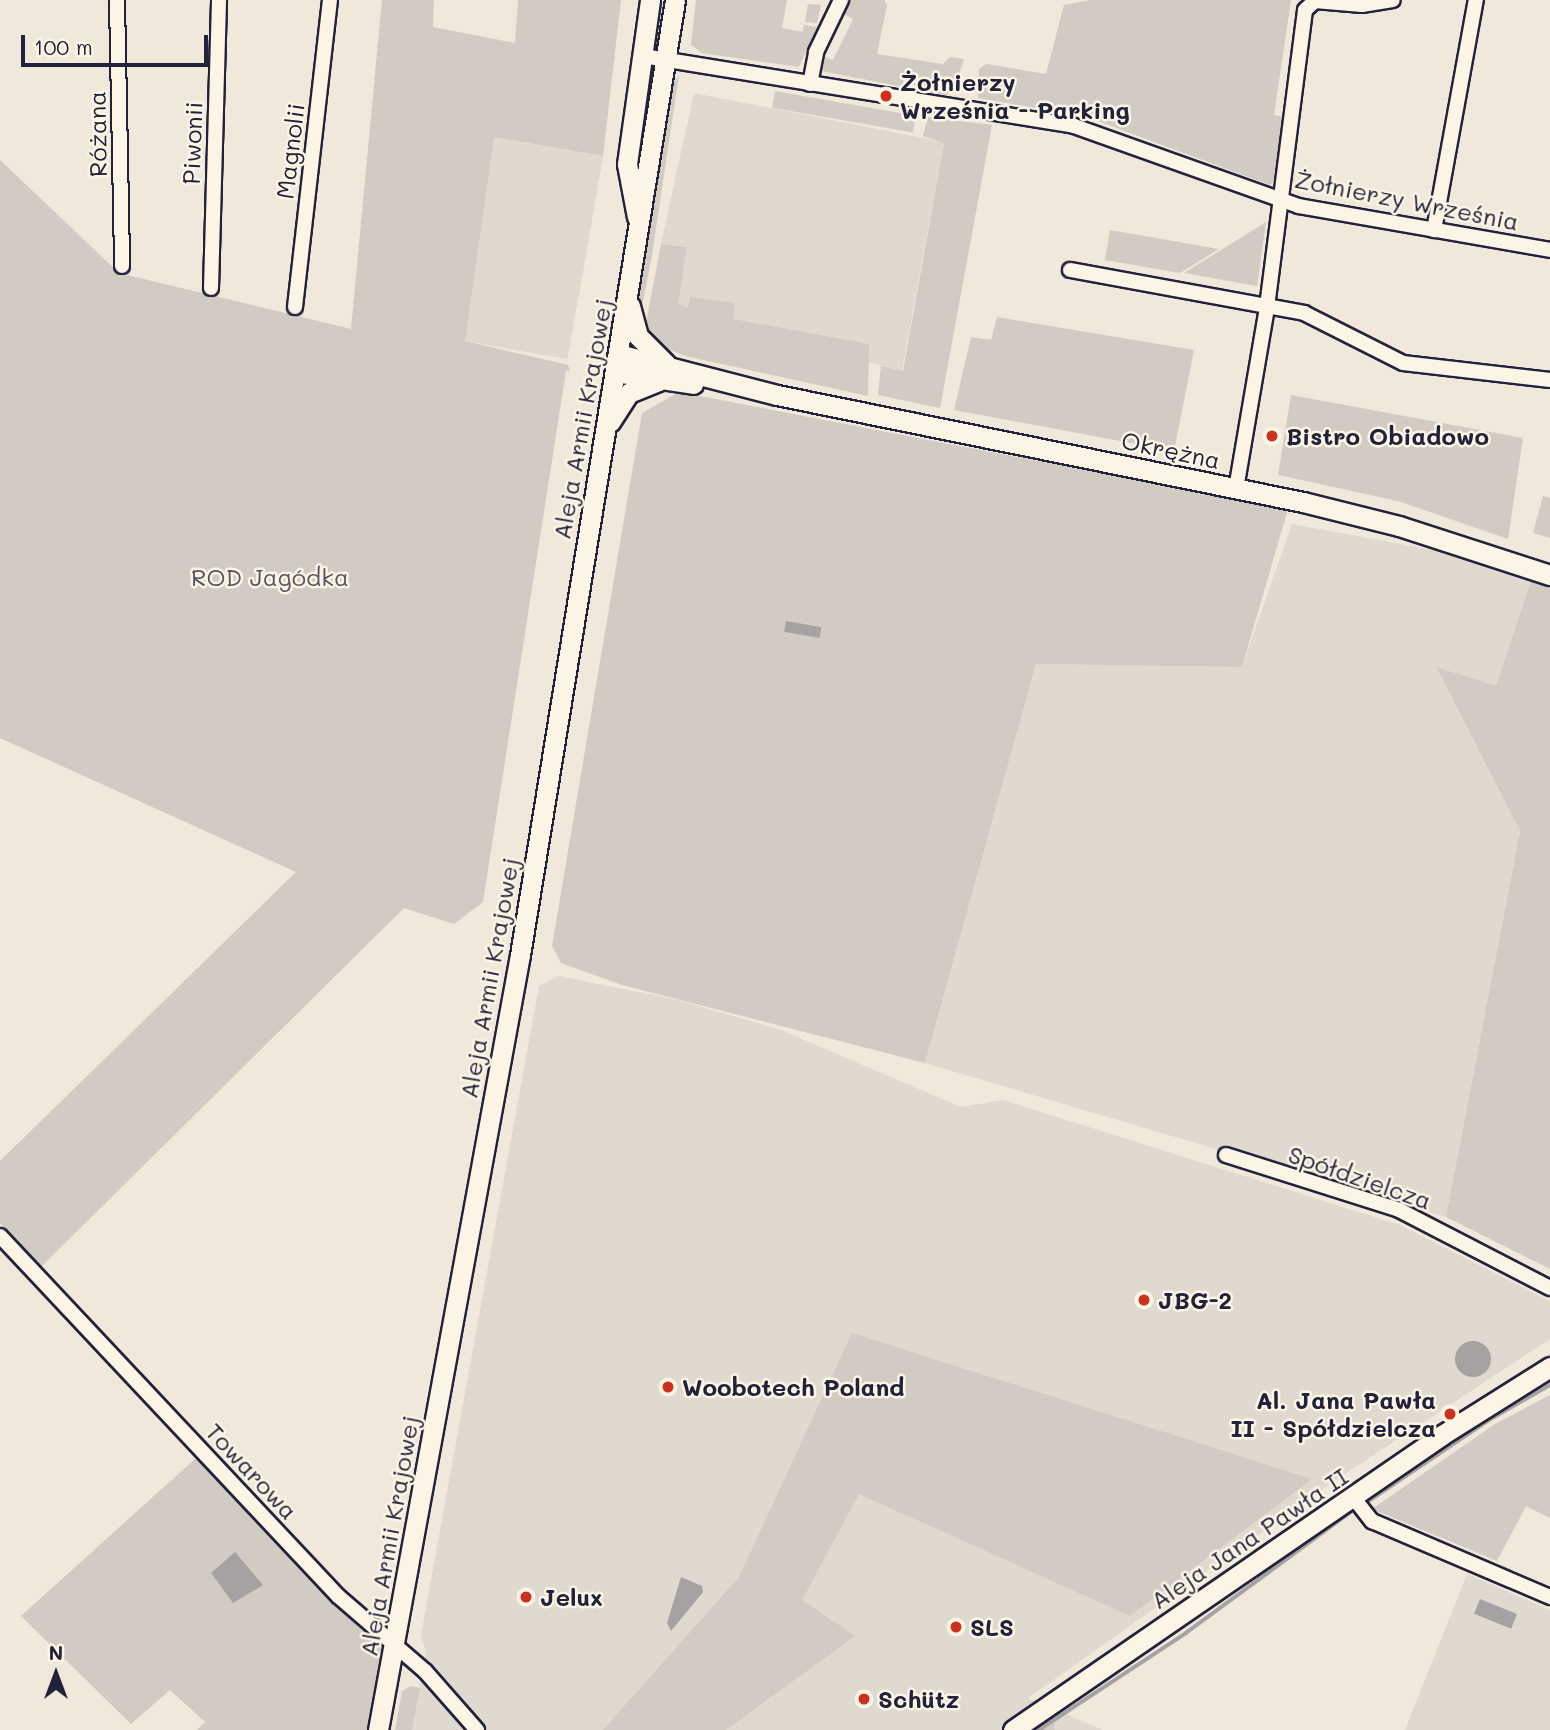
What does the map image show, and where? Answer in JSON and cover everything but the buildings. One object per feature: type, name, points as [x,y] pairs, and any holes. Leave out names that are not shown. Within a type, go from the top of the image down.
[{"type":"street","name":"Różana","points":[[117,0],[122,266]]},
{"type":"street","name":"Piwonii","points":[[211,288],[219,0]]},
{"type":"street","name":"Magnolii","points":[[295,307],[330,0]]},
{"type":"street","name":"Aleja Armii Krajowej","points":[[640,233],[627,164],[650,0]]},
{"type":"street","name":"Aleja Armii Krajowej","points":[[378,1730],[520,955],[602,443],[640,233],[675,0]]},
{"type":"street","points":[[810,84],[816,52],[841,0]]},
{"type":"street","points":[[1236,489],[1267,307],[1306,7],[1315,1],[1362,5],[1393,0]]},
{"type":"street","points":[[1434,230],[1476,0]]},
{"type":"street","name":"Żołnierzy Września","points":[[643,56],[1074,126],[1316,210],[1550,250]]},
{"type":"street","points":[[1070,270],[1267,307],[1325,322],[1403,363],[1550,380]]},
{"type":"street","points":[[602,443],[614,413],[629,393],[669,374],[638,336],[628,294]]},
{"type":"street","name":"Okrężna","points":[[617,363],[1236,489],[1399,526],[1550,575]]},
{"type":"street","name":"Spółdzielcza","points":[[1226,1155],[1399,1210],[1550,1288]]},
{"type":"street","name":"Towarowa","points":[[0,1236],[342,1600],[395,1644],[477,1730]]},
{"type":"street","name":"Aleja Jana Pawła II","points":[[1013,1730],[1353,1497],[1550,1367]]},
{"type":"street","points":[[1353,1497],[1371,1521],[1550,1597]]},
{"type":"shaded area","points":[[694,93],[944,142],[902,371],[738,328],[677,304],[687,247],[661,244]]},
{"type":"shaded area","points":[[494,137],[603,156],[568,359],[458,340]]},
{"type":"shaded area","points":[[1292,524],[1535,569],[1496,687],[1436,668],[1520,831],[1446,1217],[925,1063],[1036,664],[1242,667]]},
{"type":"shaded area","points":[[786,621],[821,627],[820,638],[784,632]]},
{"type":"shaded area","points":[[559,976],[678,1000],[781,1030],[961,1107],[1003,1100],[1400,1225],[1550,1301],[1550,1339],[1327,1486],[1028,1698],[1103,1730],[412,1730],[426,1651],[421,1635],[539,986]]},
{"type":"shaded area","points":[[1473,1341],[1486,1346],[1491,1359],[1486,1372],[1473,1377],[1460,1372],[1455,1359],[1460,1346]]},
{"type":"shaded area","points":[[235,1552],[263,1585],[233,1603],[211,1573]]},
{"type":"shaded area","points":[[1467,1574],[1550,1610],[1550,1730],[1405,1730]]},
{"type":"shaded area","points":[[681,1577],[702,1586],[703,1592],[671,1631],[667,1623]]},
{"type":"shaded area","points":[[1480,1599],[1517,1614],[1511,1629],[1474,1614]]},
{"type":"green space","name":"ROD Jagódka","points":[[382,0],[434,0],[433,27],[515,43],[518,0],[621,0],[603,156],[494,137],[465,341],[568,365],[570,371],[566,371],[483,902],[454,924],[404,908],[41,1267],[0,1223],[0,1161],[296,872],[0,738],[0,160],[119,273],[351,329]]},
{"type":"green space","points":[[696,0],[787,0],[782,28],[803,32],[804,25],[817,27],[799,67],[702,53],[691,45]]},
{"type":"green space","points":[[849,0],[884,0],[887,5],[877,54],[943,64],[950,57],[964,59],[953,92],[945,95],[821,71],[824,57],[833,60],[853,19],[844,14]]},
{"type":"green space","points":[[1091,0],[1291,0],[1274,115],[1285,117],[1277,177],[1270,185],[1084,116],[978,98],[979,69],[986,64],[1046,74],[1064,5]]},
{"type":"green space","points":[[808,4],[821,5],[817,23],[805,22]]},
{"type":"green space","points":[[679,75],[652,255],[639,322],[635,299],[669,90]]},
{"type":"green space","points":[[775,91],[916,116],[913,133],[772,108]]},
{"type":"green space","points":[[928,117],[992,125],[940,408],[878,395],[881,366],[903,371],[944,143],[923,136]]},
{"type":"green space","points":[[1266,222],[1257,286],[1184,273]]},
{"type":"green space","points":[[1110,230],[1219,249],[1180,273],[1105,260]]},
{"type":"green space","points":[[661,244],[687,247],[678,304],[688,308],[690,297],[735,303],[733,319],[869,344],[868,396],[685,356],[658,345],[645,328]]},
{"type":"green space","points":[[997,317],[1194,350],[1174,451],[954,410],[971,337],[991,340]]},
{"type":"green space","points":[[679,392],[1288,509],[1242,667],[1036,664],[925,1063],[622,985],[561,963],[552,946],[642,413]]},
{"type":"green space","points":[[1291,395],[1523,438],[1508,539],[1398,501],[1278,475]]},
{"type":"green space","points":[[1543,496],[1550,498],[1550,538],[1533,533]]},
{"type":"green space","points":[[1535,569],[1550,575],[1550,1269],[1446,1217],[1520,831],[1436,667],[1496,686]]},
{"type":"green space","points":[[852,1333],[1312,1479],[1130,1616],[859,1494],[802,1600],[855,1636],[726,1730],[603,1730],[739,1577]]},
{"type":"green space","points":[[1550,1395],[1550,1518],[1526,1506],[1497,1561],[1372,1509],[1495,1424]]},
{"type":"green space","points":[[196,1458],[385,1652],[371,1730],[197,1730],[205,1722],[170,1690],[131,1724],[21,1616]]},
{"type":"green space","points":[[411,1686],[420,1688],[412,1730],[395,1730],[402,1691]]},
{"type":"green space","points":[[1053,1715],[1055,1730],[1030,1730]]},
{"type":"waterway","points":[[1369,1501],[1489,1420],[1550,1385]]},
{"type":"waterway","points":[[1039,1730],[1186,1633],[1351,1512]]},
{"type":"place","name":"Żołnierzy Września - Parking","points":[[886,96]]},
{"type":"place","name":"Bistro Obiadowo","points":[[1272,436]]},
{"type":"place","name":"JBG-2","points":[[1144,1300]]},
{"type":"place","name":"Woobotech Poland","points":[[668,1387]]},
{"type":"place","name":"Al. Jana Pawła II - Spółdzielcza","points":[[1450,1414]]},
{"type":"place","name":"Jelux","points":[[526,1597]]},
{"type":"place","name":"SLS","points":[[956,1627]]},
{"type":"place","name":"Schütz","points":[[864,1699]]}]
